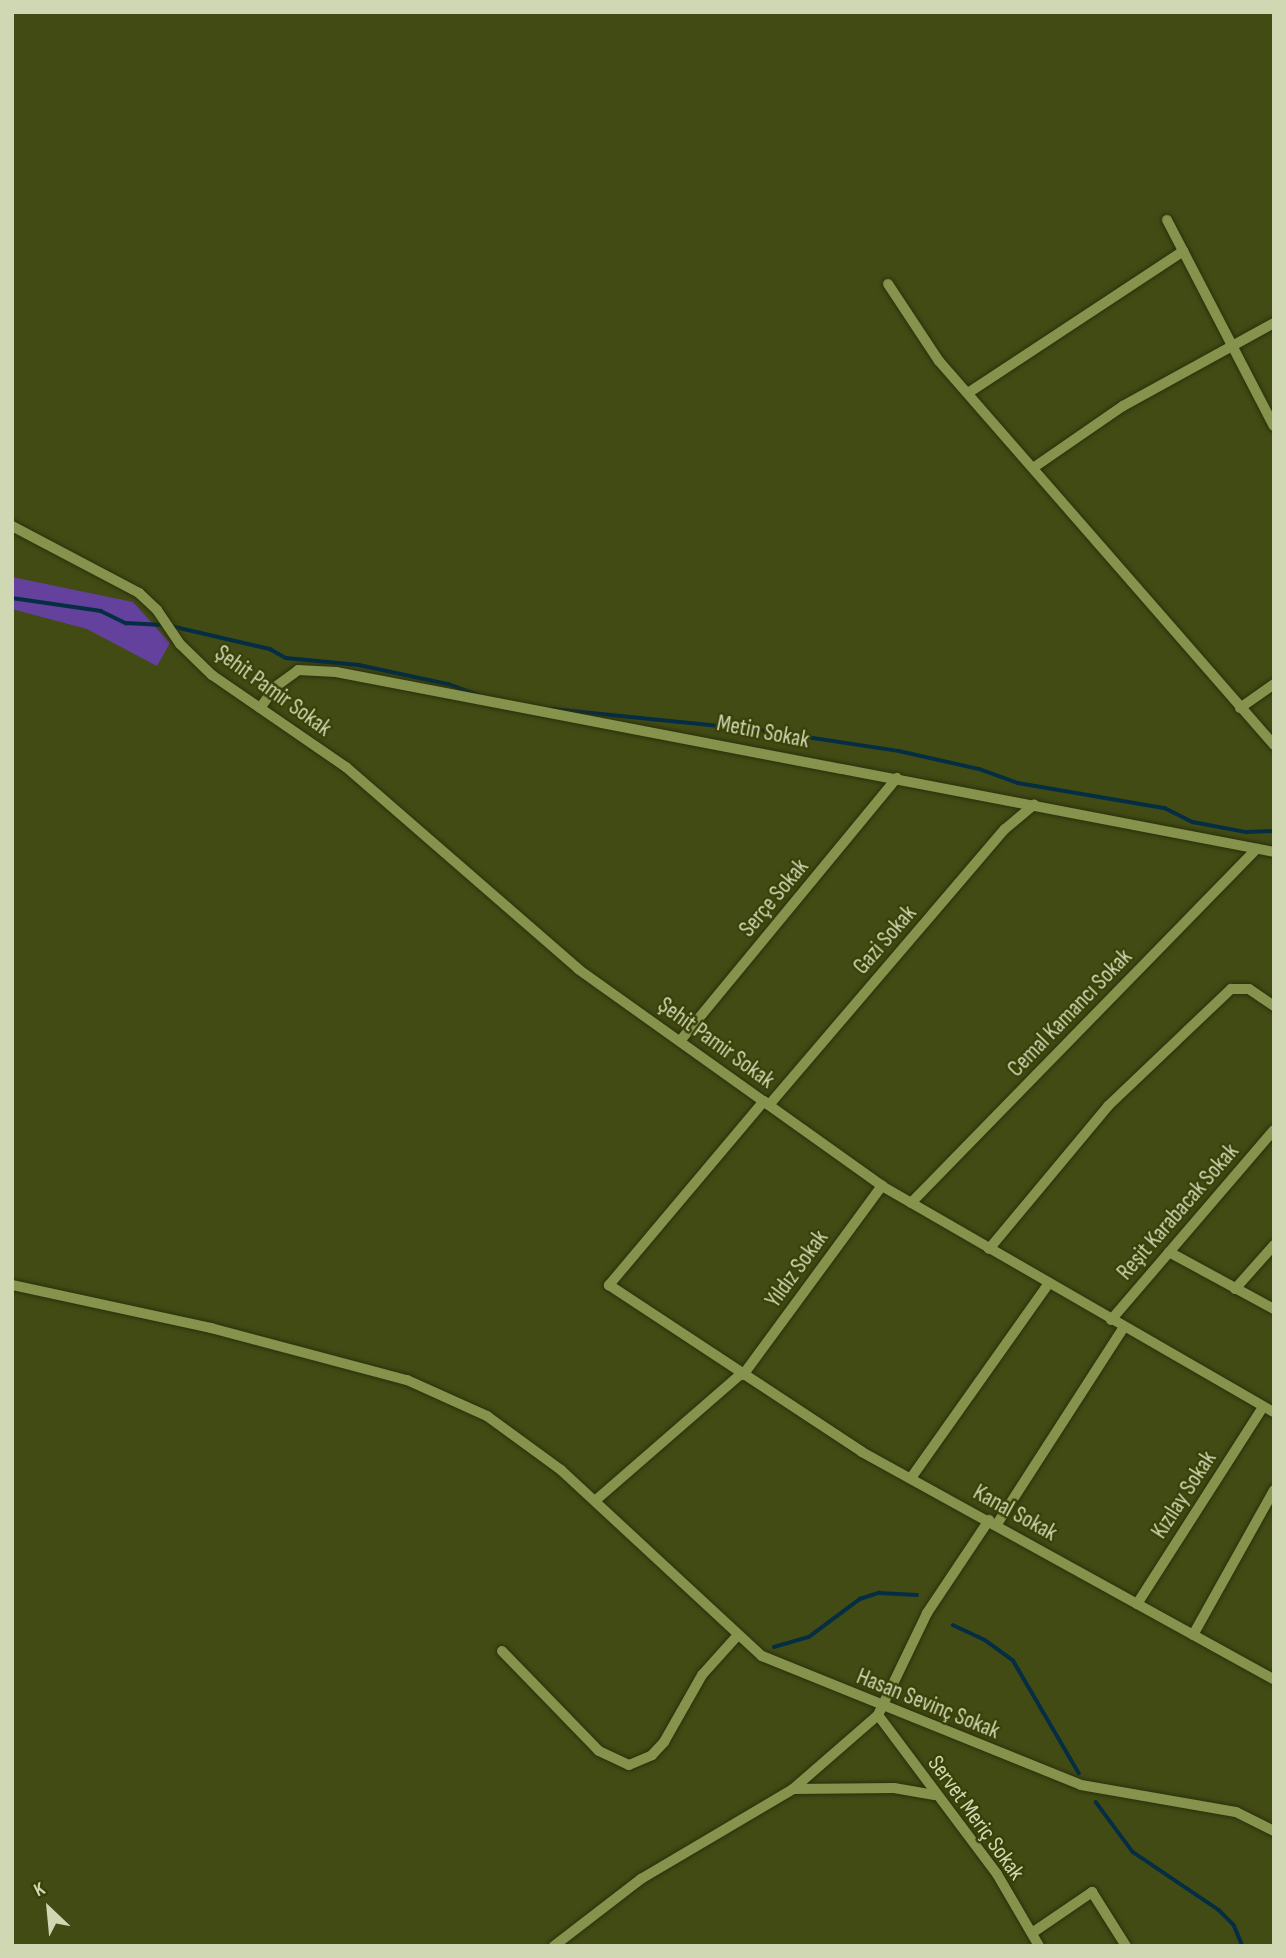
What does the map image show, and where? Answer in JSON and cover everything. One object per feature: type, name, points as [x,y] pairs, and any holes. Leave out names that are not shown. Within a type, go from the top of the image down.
[{"type":"street","points":[[1167,220],[1274,426]]},
{"type":"street","points":[[968,393],[1183,251]]},
{"type":"street","points":[[888,284],[939,361],[1274,745]]},
{"type":"street","points":[[1033,468],[1123,406],[1231,344],[1274,324]]},
{"type":"street","name":"Şehit Pamir Sokak","points":[[12,526],[139,593],[157,610],[180,644],[212,675],[346,767],[549,944],[882,1186],[1274,1412]]},
{"type":"street","name":"Metin Sokak","points":[[260,708],[275,687],[298,670],[336,672],[1274,852]]},
{"type":"street","points":[[1240,708],[1274,684]]},
{"type":"street","name":"Serçe Sokak","points":[[680,1041],[897,778]]},
{"type":"street","name":"Gazi Sokak","points":[[609,1285],[1005,829],[1034,805]]},
{"type":"street","name":"Cemal Kamancı Sokak","points":[[911,1203],[1257,849]]},
{"type":"street","points":[[989,1248],[1108,1106],[1231,989],[1249,989],[1274,1006]]},
{"type":"street","name":"Reşit Karabacak Sokak","points":[[1111,1320],[1274,1130]]},
{"type":"street","name":"Yıldız Sokak","points":[[596,1500],[742,1375],[882,1186]]},
{"type":"street","points":[[1235,1289],[1274,1245]]},
{"type":"street","points":[[1169,1252],[1274,1310]]},
{"type":"street","points":[[911,1478],[1049,1283]]},
{"type":"street","name":"Hasan Sevinç Sokak","points":[[12,1285],[236,1334],[407,1380],[487,1416],[596,1500],[740,1639],[762,1656],[879,1711],[1081,1785],[1236,1812],[1274,1830]]},
{"type":"street","name":"Kanal Sokak","points":[[609,1285],[742,1375],[911,1478],[1274,1679]]},
{"type":"street","points":[[554,1946],[641,1879],[793,1789],[879,1711],[927,1614],[993,1522],[1124,1327]]},
{"type":"street","name":"Kızılay Sokak","points":[[1137,1604],[1263,1406]]},
{"type":"street","points":[[1193,1635],[1274,1490]]},
{"type":"street","points":[[502,1651],[599,1751],[629,1765],[652,1755],[664,1742],[702,1675],[740,1639]]},
{"type":"street","name":"Servet Meriç Sokak","points":[[879,1711],[934,1795],[997,1874],[1039,1946]]},
{"type":"street","points":[[793,1789],[894,1788],[934,1795]]},
{"type":"street","points":[[1032,1933],[1092,1892],[1126,1946]]},
{"type":"shaded area","points":[[12,577],[133,602],[170,643],[157,666],[87,629],[12,609]]},
{"type":"waterway","points":[[12,598],[101,611],[126,623],[163,625]]},
{"type":"waterway","points":[[171,626],[270,649],[286,658],[359,665],[448,684],[479,695]]},
{"type":"waterway","points":[[552,709],[767,731],[899,751],[979,769],[1018,783],[1165,808],[1193,822],[1246,832],[1274,831]]},
{"type":"waterway","points":[[774,1647],[809,1637],[860,1599],[879,1593],[917,1595]]},
{"type":"waterway","points":[[953,1625],[985,1640],[1013,1660],[1079,1773]]},
{"type":"waterway","points":[[1096,1802],[1133,1852],[1219,1910],[1234,1925],[1243,1946]]}]
